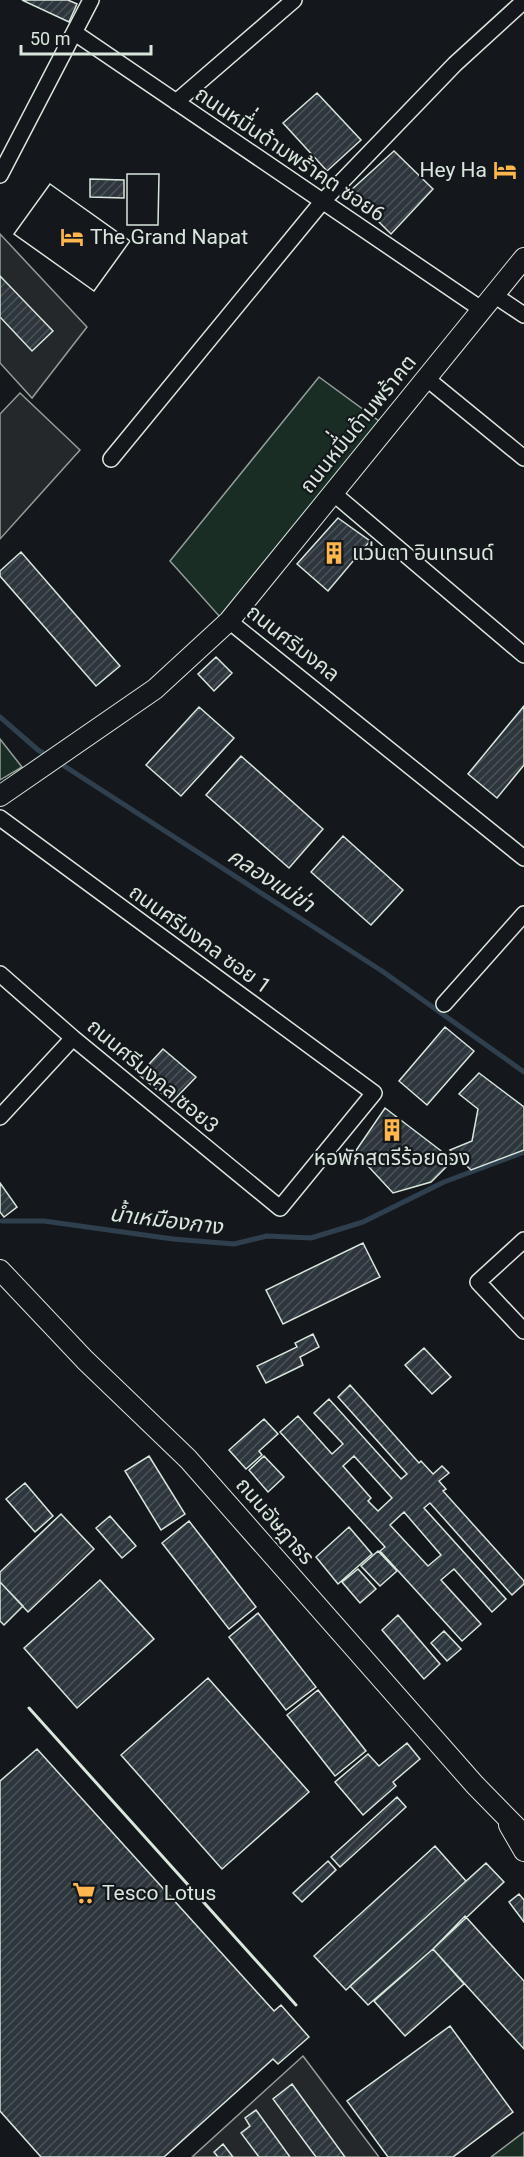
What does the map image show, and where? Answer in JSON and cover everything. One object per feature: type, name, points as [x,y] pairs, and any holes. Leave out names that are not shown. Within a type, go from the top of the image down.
[{"type":"street","points":[[0,175],[91,0]]},
{"type":"street","points":[[176,102],[294,0]]},
{"type":"street","points":[[111,459],[322,201],[455,64],[524,1]]},
{"type":"street","name":"ถนนหมื่่นด้ามพร้าคต ซอย6","points":[[75,33],[322,201],[487,302],[524,315]]},
{"type":"street","name":"ถนนหมื่่นด้ามพร้าคต","points":[[229,621],[524,258]]},
{"type":"street","points":[[426,378],[524,458]]},
{"type":"street","points":[[333,493],[524,655]]},
{"type":"street","name":"ถนนศรีมงคล","points":[[0,796],[155,689],[229,621],[524,858]]},
{"type":"street","name":"ถนนศรีมงคล ซอย 1","points":[[0,818],[374,1093],[280,1208]]},
{"type":"street","points":[[444,1004],[524,914]]},
{"type":"street","name":"ถนนศรีมงคล ซอย3","points":[[0,974],[280,1208]]},
{"type":"street","points":[[0,1117],[74,1038]]},
{"type":"street","points":[[524,1240],[478,1282],[524,1331]]},
{"type":"street","name":"ถนนอัษฎาธร","points":[[0,1269],[85,1360],[208,1481],[503,1815],[524,1835]]},
{"type":"street","name":"ถนนอัษฎาธร","points":[[503,1815],[524,1851]]},
{"type":"green space","points":[[319,377],[383,424],[220,617],[170,561]]},
{"type":"green space","points":[[0,739],[22,767],[0,780]]},
{"type":"green space","points":[[524,2132],[524,2157],[491,2157]]},
{"type":"shaded area","points":[[0,234],[87,327],[32,398],[0,363]]},
{"type":"shaded area","points":[[20,393],[80,450],[0,539],[0,414]]},
{"type":"shaded area","points":[[303,2056],[379,2157],[192,2157]]},
{"type":"building","points":[[22,0],[68,0],[77,4],[69,22]]},
{"type":"building","points":[[317,93],[361,140],[327,171],[283,123]]},
{"type":"building","points":[[394,151],[433,189],[391,234],[349,192]]},
{"type":"building","points":[[127,174],[159,174],[158,225],[127,225]]},
{"type":"building","points":[[127,174],[159,174],[158,225],[127,225]]},
{"type":"building","points":[[90,179],[124,180],[124,198],[90,197]]},
{"type":"building","name":"The Grand Napat","points":[[50,184],[130,241],[94,291],[14,234]]},
{"type":"building","name":"The Grand Napat","points":[[50,184],[130,241],[94,291],[14,234]]},
{"type":"building","points":[[0,276],[53,331],[32,351],[0,317]]},
{"type":"building","name":"แว่นตา อินเทรนด์","points":[[338,518],[370,541],[328,591],[297,564]]},
{"type":"building","points":[[21,552],[120,666],[96,686],[0,576],[0,571]]},
{"type":"building","points":[[216,657],[232,673],[214,691],[198,674]]},
{"type":"building","points":[[524,706],[524,765],[497,798],[468,774]]},
{"type":"building","points":[[199,707],[234,738],[181,796],[146,765]]},
{"type":"building","points":[[241,756],[323,829],[289,868],[206,795]]},
{"type":"building","points":[[343,836],[403,890],[371,925],[311,872]]},
{"type":"building","points":[[445,1027],[474,1051],[427,1105],[399,1081]]},
{"type":"building","points":[[163,1049],[196,1077],[172,1102],[139,1075]]},
{"type":"building","points":[[479,1073],[524,1107],[524,1150],[471,1170],[450,1150],[472,1141],[478,1109],[459,1094]]},
{"type":"building","name":"หอพักสตรีร้อยดวง","points":[[385,1108],[453,1160],[431,1182],[393,1193],[355,1152]]},
{"type":"building","points":[[0,1183],[17,1207],[4,1217],[0,1212]]},
{"type":"building","points":[[363,1243],[380,1277],[283,1324],[266,1290]]},
{"type":"building","points":[[313,1334],[319,1347],[300,1357],[303,1365],[266,1383],[257,1366],[297,1347],[295,1343]]},
{"type":"building","points":[[424,1348],[451,1377],[432,1394],[405,1365]]},
{"type":"building","points":[[350,1385],[419,1463],[421,1461],[433,1474],[442,1466],[449,1473],[439,1481],[446,1489],[443,1491],[524,1581],[524,1584],[512,1595],[430,1503],[424,1508],[506,1599],[492,1612],[454,1569],[441,1580],[481,1624],[462,1641],[380,1551],[385,1547],[280,1432],[298,1416],[332,1454],[343,1444],[314,1413],[329,1399],[401,1479],[407,1474],[338,1397]],"holes":[[[354,1456],[392,1498],[378,1511],[368,1501],[371,1498],[343,1466]],[[404,1512],[441,1555],[428,1566],[390,1525]]]},
{"type":"building","points":[[264,1419],[278,1434],[259,1451],[262,1455],[246,1469],[229,1450]]},
{"type":"building","points":[[149,1456],[185,1514],[161,1530],[125,1471]]},
{"type":"building","points":[[264,1456],[284,1477],[268,1492],[249,1470]]},
{"type":"building","points":[[25,1483],[53,1516],[35,1532],[6,1499]]},
{"type":"building","points":[[61,1514],[94,1549],[28,1612],[0,1582],[0,1572]]},
{"type":"building","points":[[110,1516],[136,1546],[122,1558],[96,1528]]},
{"type":"building","points":[[189,1521],[256,1607],[229,1629],[162,1543]]},
{"type":"building","points":[[349,1527],[372,1554],[338,1584],[316,1557]]},
{"type":"building","points":[[378,1551],[397,1571],[380,1586],[361,1566]]},
{"type":"building","points":[[358,1569],[376,1589],[360,1603],[342,1582]]},
{"type":"building","points":[[100,1580],[154,1639],[77,1708],[24,1648]]},
{"type":"building","points":[[0,1582],[23,1606],[4,1625],[0,1621]]},
{"type":"building","points":[[258,1613],[316,1687],[286,1710],[229,1637]]},
{"type":"building","points":[[398,1615],[440,1664],[424,1679],[382,1630]]},
{"type":"building","points":[[444,1631],[461,1649],[447,1661],[431,1643]]},
{"type":"building","points":[[208,1678],[309,1792],[222,1869],[121,1755]]},
{"type":"building","points":[[318,1690],[366,1751],[335,1776],[287,1715]]},
{"type":"building","points":[[407,1743],[420,1759],[393,1782],[396,1786],[363,1815],[335,1782],[368,1754],[379,1766]]},
{"type":"building","name":"Tesco Lotus","points":[[37,1749],[274,2011],[281,2005],[309,2037],[278,2064],[273,2059],[164,2157],[41,2157],[0,2111],[0,1781]]},
{"type":"building","points":[[397,1797],[406,1807],[340,1867],[331,1857]]},
{"type":"building","points":[[435,1846],[466,1881],[346,1990],[314,1956]]},
{"type":"building","points":[[328,1861],[336,1870],[302,1902],[293,1893]]},
{"type":"building","points":[[486,1863],[504,1882],[433,1949],[368,2005],[350,1986]]},
{"type":"building","points":[[519,1894],[524,1900],[524,1922],[509,1902]]},
{"type":"building","points":[[465,1916],[524,1981],[524,2049],[433,1949]]},
{"type":"building","points":[[433,1949],[464,1984],[405,2036],[374,2001]]},
{"type":"building","points":[[450,2026],[513,2112],[453,2157],[388,2157],[347,2101]]},
{"type":"building","points":[[292,2084],[345,2157],[316,2157],[273,2099]]},
{"type":"building","points":[[256,2110],[290,2157],[259,2157],[241,2133],[250,2126],[245,2118]]},
{"type":"building","points":[[223,2144],[233,2157],[218,2157],[214,2152]]},
{"type":"waterway","name":"คลองแม่ข่า","points":[[0,717],[38,750],[50,757]]},
{"type":"waterway","name":"คลองแม่ข่า","points":[[58,762],[382,971],[524,1072]]},
{"type":"waterway","name":"น้ำเหมืองกาง","points":[[2,1221],[44,1221],[173,1239],[234,1244],[267,1236],[311,1238],[363,1222],[444,1182],[524,1152]]},
{"type":"wall","points":[[29,1708],[296,2005]]},
{"type":"place","name":"Hey Ha","points":[[505,170]]},
{"type":"place","name":"The Grand Napat","points":[[72,237]]},
{"type":"place","name":"แว่นตา อินเทรนด์","points":[[334,553]]},
{"type":"place","name":"หอพักสตรีร้อยดวง","points":[[392,1130]]},
{"type":"place","name":"Tesco Lotus","points":[[84,1893]]}]
